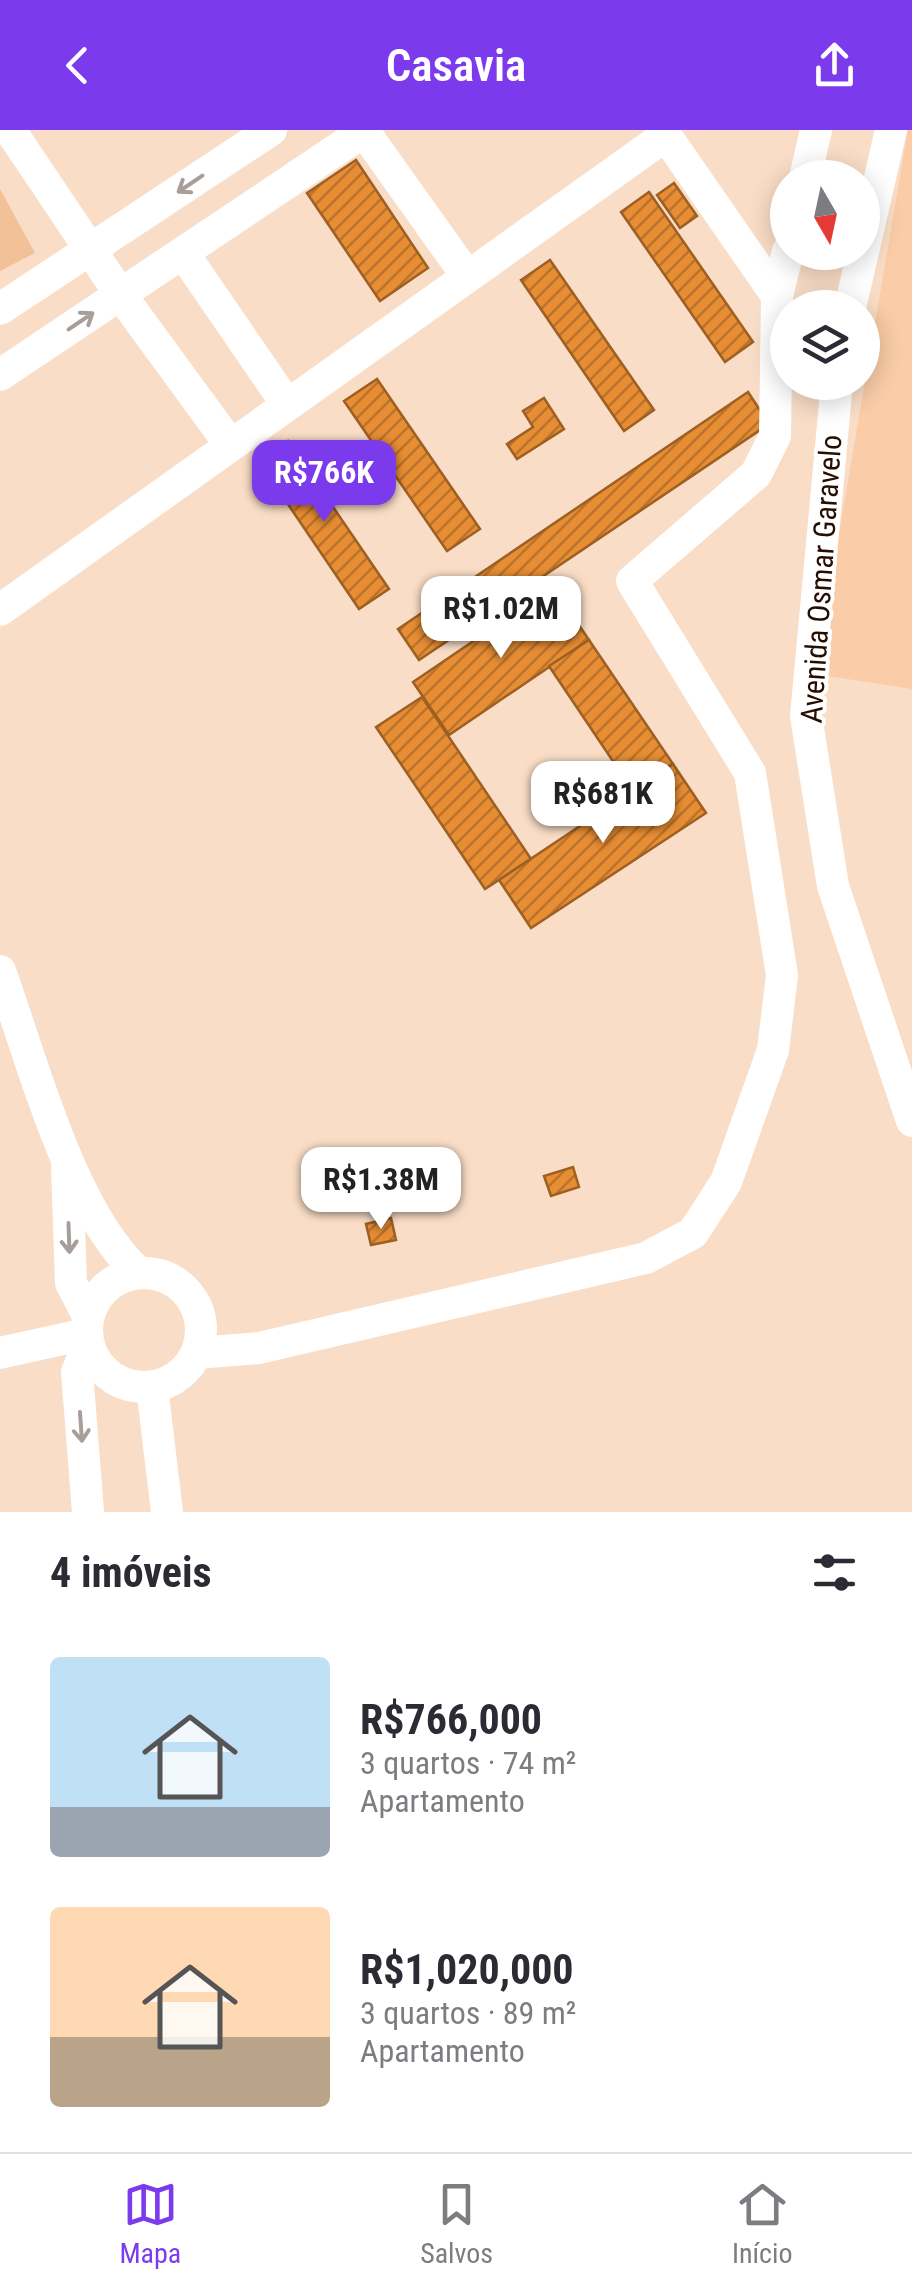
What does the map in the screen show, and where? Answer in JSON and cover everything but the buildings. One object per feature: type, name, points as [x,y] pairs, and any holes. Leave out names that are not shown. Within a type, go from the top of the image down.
[{"type":"street","points":[[10,130],[120,294],[230,443]]},
{"type":"street","points":[[0,309],[271,130]]},
{"type":"street","points":[[0,375],[364,130],[466,276]]},
{"type":"street","points":[[809,160],[816,130]]},
{"type":"street","points":[[854,290],[892,130]]},
{"type":"street","points":[[0,610],[664,133],[773,290]]},
{"type":"street","points":[[182,253],[286,403]]},
{"type":"street","points":[[197,1353],[259,1348],[646,1258],[693,1233],[726,1182],[773,1050],[782,975],[750,772],[632,581],[756,474],[776,436],[776,400]]},
{"type":"street","name":"Avenida Osmar Garavelo","points":[[835,400],[806,716],[834,886],[912,1121]]},
{"type":"street","points":[[0,971],[67,1158],[118,1253],[139,1272],[177,1282],[191,1296],[200,1314],[197,1353],[179,1376],[152,1387],[120,1382],[106,1373],[71,1283],[67,1158]]},
{"type":"street","points":[[88,1512],[77,1372],[87,1329],[104,1289],[139,1272]]},
{"type":"street","points":[[0,1338],[87,1329]]},
{"type":"street","points":[[0,1352],[87,1329]]},
{"type":"street","points":[[152,1387],[167,1512]]},
{"type":"shaded area","points":[[908,130],[912,130],[912,689],[815,674],[862,400],[880,400],[880,294]]},
{"type":"shaded area","points":[[0,189],[35,253],[0,271]]}]
